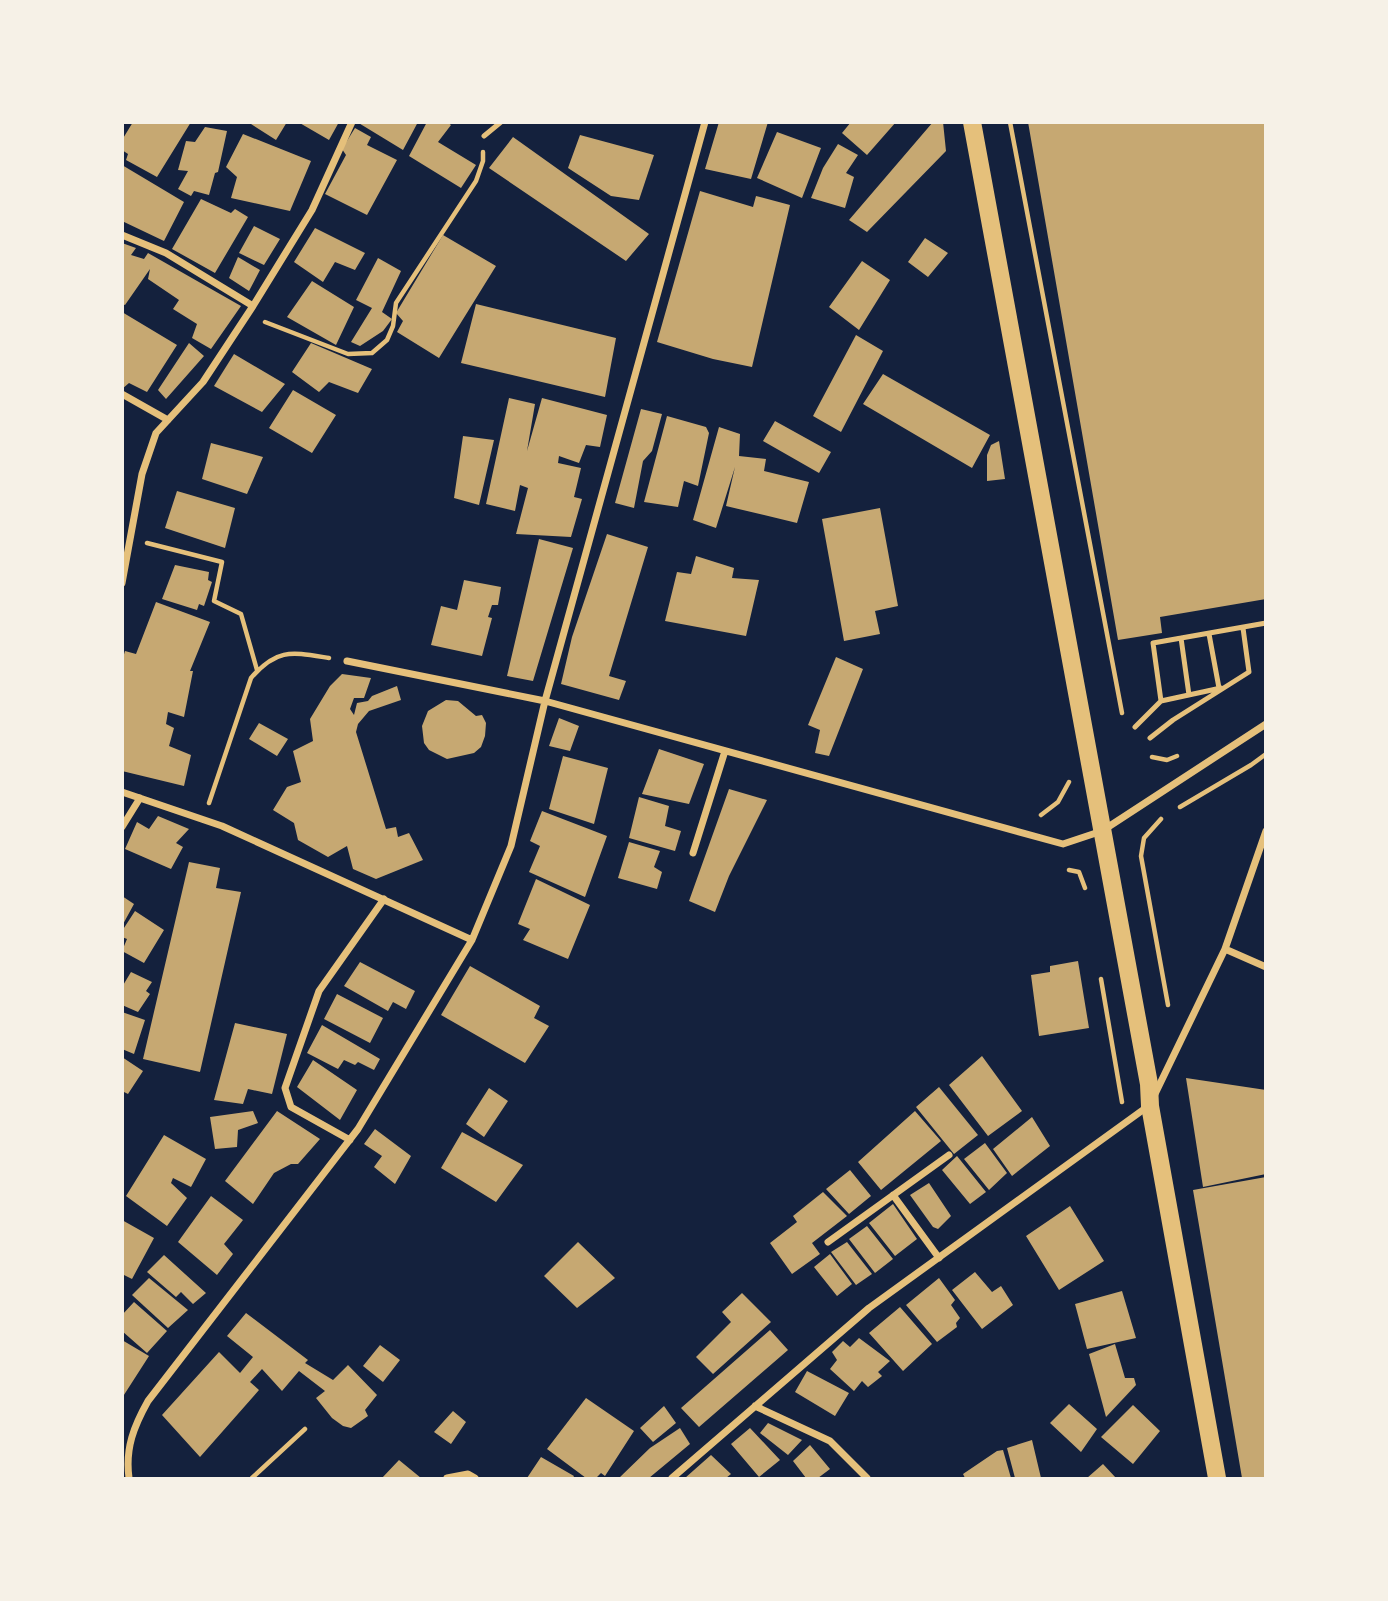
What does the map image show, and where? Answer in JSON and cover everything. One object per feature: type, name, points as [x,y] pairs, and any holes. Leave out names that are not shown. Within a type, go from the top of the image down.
[{"type":"main road","points":[[972,122],[1149,1084],[1150,1106],[1217,1479]]},
{"type":"street","points":[[122,583],[142,474],[156,433],[203,382],[253,306],[312,210],[352,122]]},
{"type":"street","points":[[130,1479],[128,1468],[132,1430],[148,1401],[349,1140],[472,940],[511,846],[545,701],[705,122]]},
{"type":"street","points":[[122,235],[166,253],[253,306]]},
{"type":"street","points":[[122,394],[168,420]]},
{"type":"street","points":[[347,661],[545,701],[1063,844],[1102,831],[1265,724]]},
{"type":"street","points":[[693,853],[725,751]]},
{"type":"street","points":[[122,792],[204,819],[472,940]]},
{"type":"street","points":[[122,827],[140,798]]},
{"type":"street","points":[[672,1479],[869,1308],[1150,1106],[1225,949],[1265,831]]},
{"type":"street","points":[[349,1140],[291,1107],[285,1088],[319,991],[384,900]]},
{"type":"street","points":[[1225,949],[1265,967]]},
{"type":"street","points":[[828,1242],[949,1155]]},
{"type":"street","points":[[893,1195],[939,1258]]},
{"type":"street","points":[[755,1406],[830,1441],[867,1479]]},
{"type":"street","points":[[447,1479],[468,1474],[475,1479]]},
{"type":"lane","points":[[484,136],[501,122]]},
{"type":"lane","points":[[1161,701],[1153,643],[1265,623]]},
{"type":"lane","points":[[1150,738],[1249,672],[1243,628]]},
{"type":"lane","points":[[1209,634],[1223,688]]},
{"type":"lane","points":[[1181,638],[1189,695]]},
{"type":"lane","points":[[1135,727],[1161,701],[1223,688]]},
{"type":"path","points":[[1010,122],[1123,720]]},
{"type":"path","points":[[247,315],[348,354],[372,353],[387,340],[396,303],[476,181],[483,161],[484,136]]},
{"type":"path","points":[[130,538],[222,562],[214,601],[241,614],[257,671]]},
{"type":"path","points":[[204,819],[251,678],[264,663],[277,656],[301,654],[347,661]]},
{"type":"path","points":[[1144,753],[1167,760],[1181,755]]},
{"type":"path","points":[[1173,811],[1265,754]]},
{"type":"path","points":[[1161,819],[1144,838],[1141,856],[1168,1005]]},
{"type":"path","points":[[1069,870],[1079,872],[1086,891]]},
{"type":"path","points":[[1100,971],[1123,1104]]},
{"type":"path","points":[[252,1479],[305,1429]]},
{"type":"building","points":[[133,122],[191,122],[157,177],[126,160],[128,154],[122,150],[122,140]]},
{"type":"building","points":[[287,122],[276,140],[251,124]]},
{"type":"building","points":[[298,122],[339,122],[329,140]]},
{"type":"building","points":[[357,122],[418,122],[403,150]]},
{"type":"building","points":[[427,122],[447,122],[451,125],[438,142],[476,165],[461,188],[409,156]]},
{"type":"building","points":[[719,122],[768,122],[751,179],[705,169]]},
{"type":"building","points":[[851,122],[896,122],[867,155],[842,133]]},
{"type":"building","points":[[933,122],[943,122],[946,151],[867,232],[849,220]]},
{"type":"building","points":[[1028,122],[1266,122],[1266,599],[1160,617],[1162,633],[1118,640]]},
{"type":"building","points":[[205,127],[227,131],[218,172],[215,173],[209,195],[194,191],[191,196],[178,189],[188,171],[178,170],[186,141],[195,142]]},
{"type":"building","points":[[355,128],[371,137],[367,145],[397,160],[367,215],[325,194],[346,155],[342,149]]},
{"type":"building","points":[[777,132],[821,148],[802,198],[757,178]]},
{"type":"building","points":[[243,134],[311,161],[290,211],[231,198],[237,177],[226,167]]},
{"type":"building","points":[[580,135],[654,155],[639,200],[611,196],[568,168]]},
{"type":"building","points":[[513,137],[649,234],[626,261],[489,168]]},
{"type":"building","points":[[838,144],[858,155],[846,173],[854,177],[845,208],[811,198],[823,168]]},
{"type":"building","points":[[122,165],[184,202],[164,241],[122,221]]},
{"type":"building","points":[[700,191],[753,207],[756,196],[790,205],[752,367],[713,359],[657,342]]},
{"type":"building","points":[[201,199],[231,213],[235,209],[248,217],[215,273],[172,249]]},
{"type":"building","points":[[254,226],[280,239],[264,265],[239,253]]},
{"type":"building","points":[[315,228],[365,253],[355,270],[335,262],[323,282],[294,262]]},
{"type":"building","points":[[443,235],[496,266],[439,358],[397,332],[403,321],[396,313]]},
{"type":"building","points":[[925,238],[948,253],[928,277],[908,262]]},
{"type":"building","points":[[122,243],[136,248],[131,255],[144,259],[148,253],[241,306],[211,349],[192,338],[197,324],[173,309],[179,300],[148,279],[150,269],[125,305],[122,304]]},
{"type":"building","points":[[238,257],[260,270],[249,291],[229,278]]},
{"type":"building","points":[[378,258],[401,271],[382,312],[392,319],[383,331],[360,346],[351,342],[372,308],[356,300]]},
{"type":"building","points":[[862,261],[890,280],[859,330],[829,307]]},
{"type":"building","points":[[312,281],[354,307],[336,345],[287,317]]},
{"type":"building","points":[[476,304],[616,338],[605,397],[461,363]]},
{"type":"building","points":[[122,312],[177,345],[147,392],[129,383],[122,389]]},
{"type":"building","points":[[856,335],[883,351],[841,432],[813,416]]},
{"type":"building","points":[[189,343],[204,356],[166,399],[158,390]]},
{"type":"building","points":[[311,343],[372,369],[358,393],[329,382],[319,392],[292,372]]},
{"type":"building","points":[[234,354],[285,384],[262,412],[214,386]]},
{"type":"building","points":[[883,374],[990,435],[972,468],[863,404]]},
{"type":"building","points":[[293,390],[336,415],[312,453],[269,428]]},
{"type":"building","points":[[509,398],[535,404],[527,451],[542,398],[607,415],[600,447],[586,445],[579,463],[559,456],[558,463],[581,468],[574,497],[582,499],[571,537],[516,534],[528,488],[520,485],[515,511],[486,504]]},
{"type":"building","points":[[641,409],[662,414],[652,451],[643,461],[634,508],[615,503]]},
{"type":"building","points":[[667,416],[706,427],[709,433],[698,486],[684,481],[678,507],[644,502]]},
{"type":"building","points":[[775,421],[831,452],[819,473],[763,441]]},
{"type":"building","points":[[719,427],[740,434],[739,456],[766,459],[764,471],[809,482],[797,523],[726,506],[735,467],[716,528],[693,520]]},
{"type":"building","points":[[463,436],[494,440],[479,505],[454,498]]},
{"type":"building","points":[[999,441],[1005,479],[987,481],[987,455],[991,445]]},
{"type":"building","points":[[211,443],[263,457],[247,494],[202,479]]},
{"type":"building","points":[[177,491],[235,508],[225,548],[165,528]]},
{"type":"building","points":[[880,508],[898,606],[875,611],[880,634],[844,641],[822,519]]},
{"type":"building","points":[[607,534],[648,547],[609,676],[626,681],[619,700],[561,684],[572,637]]},
{"type":"building","points":[[539,539],[573,548],[533,681],[507,676]]},
{"type":"building","points":[[696,556],[734,568],[732,578],[759,580],[746,636],[665,621],[677,572],[691,574]]},
{"type":"building","points":[[175,565],[209,572],[208,580],[212,582],[204,606],[199,604],[197,610],[162,599]]},
{"type":"building","points":[[464,580],[501,587],[498,605],[492,605],[488,617],[492,618],[482,656],[431,645],[441,606],[457,610]]},
{"type":"building","points":[[156,602],[210,622],[190,671],[193,671],[184,717],[168,712],[166,724],[174,728],[169,746],[191,755],[184,786],[122,771],[122,661],[125,651],[136,654]]},
{"type":"building","points":[[836,657],[863,669],[829,756],[815,753],[820,730],[808,725]]},
{"type":"building","points":[[342,674],[371,678],[364,698],[354,698],[350,709],[354,715],[357,703],[368,701],[372,696],[397,686],[401,700],[369,711],[358,724],[356,732],[386,829],[396,827],[398,837],[409,833],[423,860],[376,879],[353,869],[347,846],[328,857],[298,840],[294,823],[273,810],[287,787],[301,782],[293,751],[313,741],[310,719],[330,686]]},
{"type":"building","points":[[446,700],[458,701],[476,716],[482,715],[486,723],[485,736],[481,747],[474,753],[447,759],[429,750],[424,743],[422,726],[428,711]]},
{"type":"building","points":[[559,718],[579,726],[570,751],[549,746]]},
{"type":"building","points":[[259,723],[288,739],[277,756],[249,739]]},
{"type":"building","points":[[659,749],[704,764],[689,804],[642,794]]},
{"type":"building","points":[[563,756],[608,768],[594,824],[549,809]]},
{"type":"building","points":[[729,789],[767,800],[729,876],[715,912],[689,901]]},
{"type":"building","points":[[639,797],[669,806],[665,826],[681,831],[675,851],[629,838]]},
{"type":"building","points":[[542,811],[607,836],[585,897],[529,872],[540,846],[530,841]]},
{"type":"building","points":[[158,816],[189,829],[176,843],[183,847],[171,869],[125,849],[137,822],[149,829]]},
{"type":"building","points":[[629,842],[660,851],[654,867],[662,872],[657,889],[618,878]]},
{"type":"building","points":[[189,862],[220,868],[216,888],[241,892],[200,1072],[143,1059]]},
{"type":"building","points":[[536,879],[590,905],[568,959],[523,940],[530,929],[518,924]]},
{"type":"building","points":[[122,896],[134,904],[122,926]]},
{"type":"building","points":[[135,911],[164,930],[144,963],[122,951],[127,939],[122,937],[122,931]]},
{"type":"building","points":[[1078,961],[1089,1028],[1039,1036],[1031,975],[1050,972],[1050,966]]},
{"type":"building","points":[[360,962],[415,991],[406,1009],[393,1002],[388,1011],[344,986]]},
{"type":"building","points":[[470,966],[540,1006],[534,1018],[549,1026],[525,1063],[441,1015]]},
{"type":"building","points":[[131,972],[152,982],[146,991],[150,994],[138,1012],[122,1005],[122,987]]},
{"type":"building","points":[[337,994],[383,1018],[370,1043],[324,1019]]},
{"type":"building","points":[[122,1012],[145,1020],[134,1054],[122,1049]]},
{"type":"building","points":[[235,1023],[287,1034],[272,1094],[248,1089],[243,1104],[214,1100]]},
{"type":"building","points":[[322,1025],[380,1059],[374,1070],[358,1062],[355,1065],[344,1060],[338,1069],[307,1053]]},
{"type":"building","points":[[982,1056],[1022,1111],[988,1136],[949,1085]]},
{"type":"building","points":[[122,1057],[143,1071],[128,1094],[122,1091]]},
{"type":"building","points":[[313,1060],[357,1090],[340,1120],[297,1087]]},
{"type":"building","points":[[1186,1078],[1266,1090],[1266,1174],[1203,1187]]},
{"type":"building","points":[[939,1087],[978,1135],[954,1154],[916,1107]]},
{"type":"building","points":[[489,1088],[508,1101],[484,1137],[466,1124]]},
{"type":"building","points":[[253,1111],[258,1123],[238,1130],[237,1147],[215,1149],[210,1117]]},
{"type":"building","points":[[277,1111],[320,1139],[298,1164],[291,1164],[274,1173],[253,1204],[225,1181]]},
{"type":"building","points":[[915,1111],[941,1141],[881,1190],[858,1162]]},
{"type":"building","points":[[1032,1117],[1050,1146],[1012,1176],[993,1149]]},
{"type":"building","points":[[375,1129],[411,1156],[395,1184],[374,1167],[382,1156],[364,1144]]},
{"type":"building","points":[[462,1132],[523,1165],[496,1202],[441,1168]]},
{"type":"building","points":[[164,1135],[206,1159],[191,1187],[173,1178],[171,1183],[187,1198],[167,1226],[126,1196]]},
{"type":"building","points":[[985,1143],[1007,1173],[989,1190],[964,1159]]},
{"type":"building","points":[[957,1156],[986,1192],[970,1204],[942,1170]]},
{"type":"building","points":[[850,1170],[871,1196],[849,1214],[826,1189]]},
{"type":"building","points":[[1266,1177],[1266,1478],[1242,1478],[1193,1190]]},
{"type":"building","points":[[929,1183],[951,1216],[938,1229],[933,1227],[910,1195]]},
{"type":"building","points":[[823,1192],[847,1216],[812,1243],[820,1254],[792,1274],[770,1243],[797,1222],[793,1216]]},
{"type":"building","points":[[211,1196],[243,1220],[224,1244],[233,1254],[217,1275],[178,1242]]},
{"type":"building","points":[[893,1204],[917,1239],[895,1256],[869,1223]]},
{"type":"building","points":[[1070,1206],[1104,1261],[1059,1290],[1026,1236]]},
{"type":"building","points":[[122,1220],[154,1238],[132,1279],[122,1274]]},
{"type":"building","points":[[867,1226],[893,1259],[875,1273],[849,1239]]},
{"type":"building","points":[[578,1242],[615,1278],[577,1308],[544,1276]]},
{"type":"building","points":[[847,1242],[872,1274],[856,1285],[831,1252]]},
{"type":"building","points":[[830,1254],[852,1284],[837,1296],[814,1267]]},
{"type":"building","points":[[164,1255],[206,1293],[193,1304],[181,1292],[176,1297],[147,1272]]},
{"type":"building","points":[[975,1272],[992,1292],[1001,1286],[1013,1305],[982,1329],[952,1290]]},
{"type":"building","points":[[149,1278],[188,1310],[168,1328],[132,1295]]},
{"type":"building","points":[[939,1278],[955,1300],[951,1305],[960,1318],[956,1323],[957,1327],[937,1342],[906,1305]]},
{"type":"building","points":[[1122,1291],[1136,1338],[1087,1349],[1075,1304]]},
{"type":"building","points":[[742,1293],[771,1322],[713,1374],[696,1357],[731,1322],[722,1312]]},
{"type":"building","points":[[134,1302],[167,1331],[147,1353],[122,1331],[122,1315]]},
{"type":"building","points":[[900,1307],[932,1344],[903,1371],[869,1333]]},
{"type":"building","points":[[246,1313],[308,1360],[305,1363],[333,1380],[348,1365],[377,1395],[365,1410],[368,1416],[351,1428],[343,1426],[332,1418],[316,1398],[325,1391],[299,1371],[282,1391],[262,1369],[250,1382],[259,1390],[200,1457],[162,1415],[219,1352],[240,1373],[253,1357],[227,1336]]},
{"type":"building","points":[[770,1330],[788,1350],[699,1427],[681,1408]]},
{"type":"building","points":[[859,1338],[890,1361],[878,1372],[882,1376],[868,1387],[862,1381],[854,1391],[830,1369],[837,1360],[832,1352],[843,1341],[850,1347]]},
{"type":"building","points":[[122,1340],[149,1356],[122,1398]]},
{"type":"building","points":[[1115,1344],[1125,1378],[1134,1378],[1136,1385],[1106,1417],[1089,1354]]},
{"type":"building","points":[[380,1345],[400,1360],[383,1382],[363,1366]]},
{"type":"building","points":[[807,1371],[849,1393],[835,1416],[795,1392]]},
{"type":"building","points":[[586,1398],[634,1431],[605,1476],[601,1473],[596,1478],[586,1478],[547,1449]]},
{"type":"building","points":[[1069,1404],[1097,1429],[1081,1452],[1050,1423]]},
{"type":"building","points":[[1133,1405],[1160,1431],[1133,1464],[1101,1437]]},
{"type":"building","points":[[664,1406],[676,1423],[653,1442],[640,1428]]},
{"type":"building","points":[[453,1411],[466,1422],[451,1444],[434,1432]]},
{"type":"building","points":[[768,1423],[802,1440],[788,1455],[760,1433]]},
{"type":"building","points":[[680,1428],[690,1444],[649,1478],[619,1478],[650,1448]]},
{"type":"building","points":[[750,1428],[780,1460],[759,1477],[731,1444]]},
{"type":"building","points":[[1032,1440],[1041,1478],[1015,1478],[1007,1448]]},
{"type":"building","points":[[810,1445],[830,1469],[818,1478],[806,1478],[793,1461]]},
{"type":"building","points":[[1003,1450],[1011,1478],[965,1478],[963,1474],[997,1451]]},
{"type":"building","points":[[711,1455],[731,1474],[726,1478],[685,1478]]},
{"type":"building","points":[[541,1457],[574,1476],[573,1478],[527,1478]]},
{"type":"building","points":[[399,1460],[421,1478],[382,1478]]},
{"type":"building","points":[[1103,1464],[1116,1478],[1087,1478]]}]
